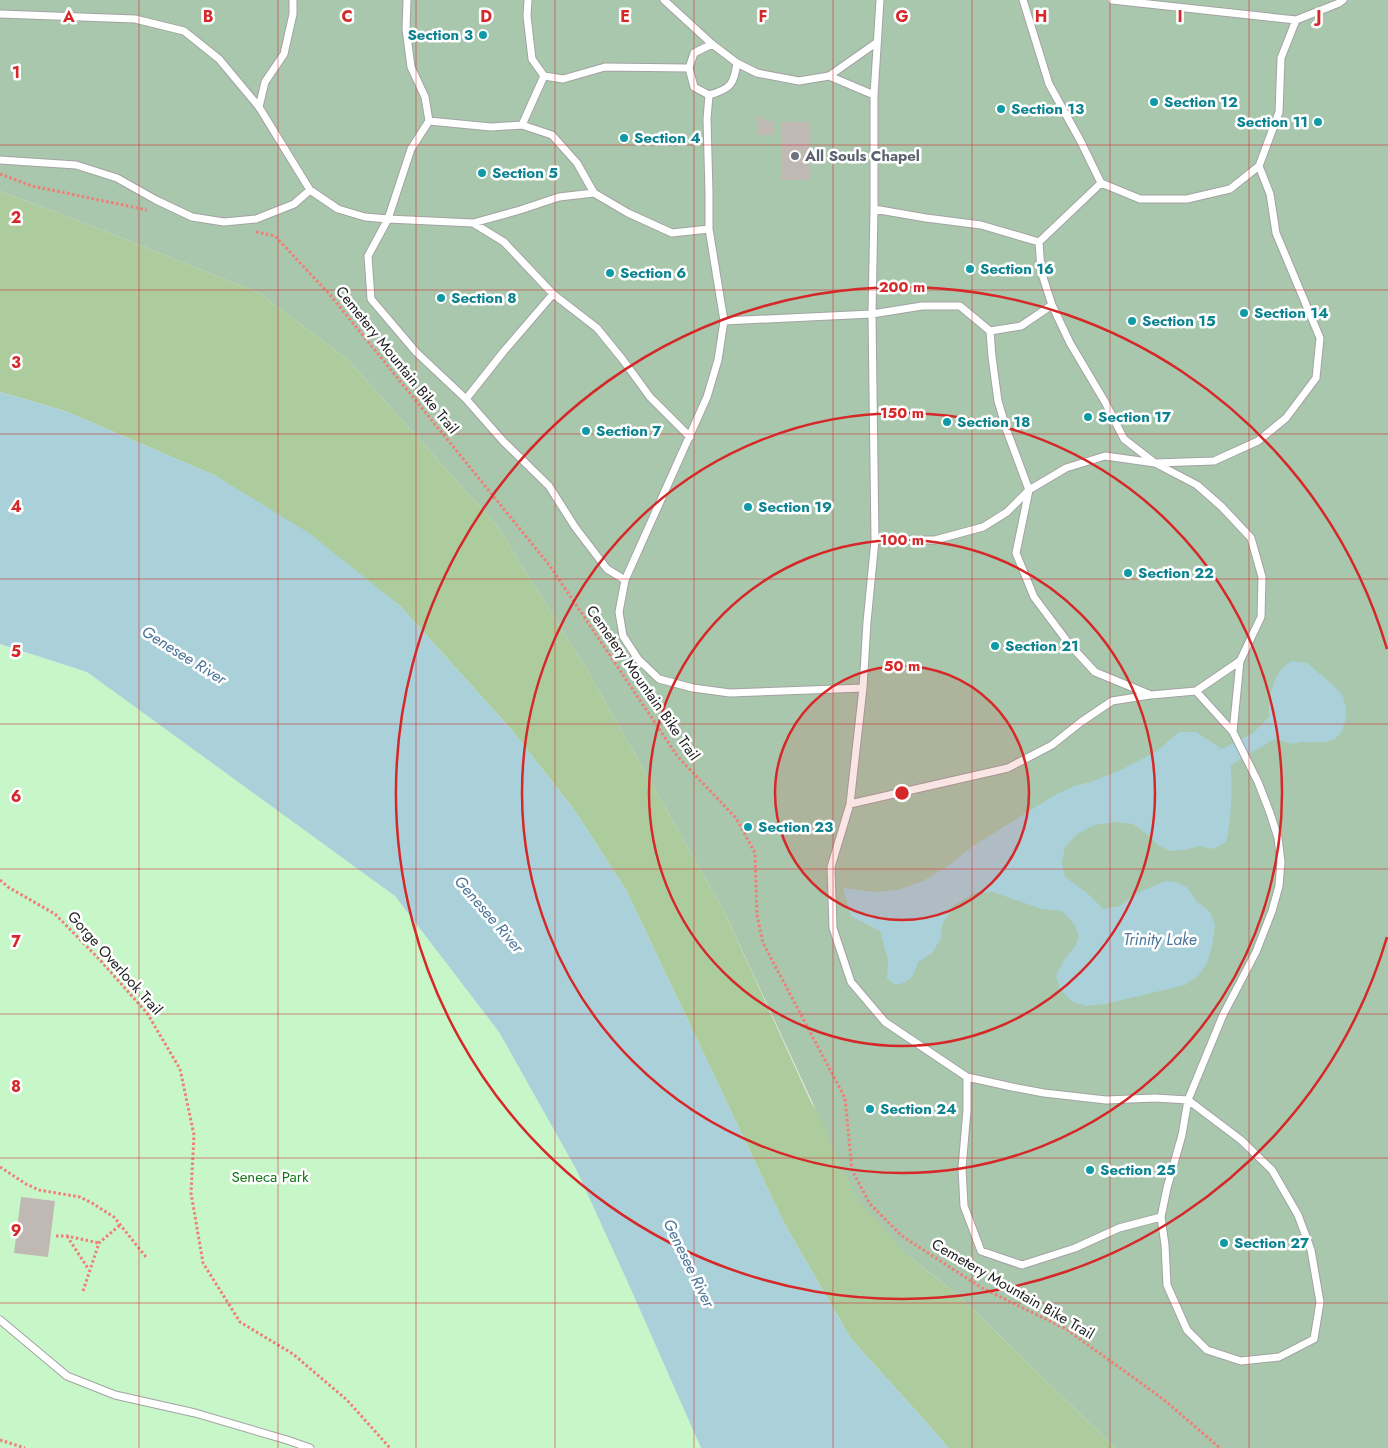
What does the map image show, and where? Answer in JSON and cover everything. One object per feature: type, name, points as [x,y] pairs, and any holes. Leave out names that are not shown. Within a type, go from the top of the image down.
[{"type":"lane","points":[[259,107],[265,82],[284,54],[293,14],[293,0]]},
{"type":"lane","points":[[407,0],[406,28],[411,67],[425,97],[429,122],[412,149],[388,219],[368,256],[371,299],[416,352],[466,399],[503,441],[549,486],[575,527],[607,569],[624,580]]},
{"type":"lane","points":[[528,0],[527,16],[532,58],[544,76],[563,79],[604,67],[689,68]]},
{"type":"lane","points":[[664,0],[712,44],[737,63],[757,73],[799,81],[829,76],[876,43]]},
{"type":"lane","points":[[880,0],[874,95],[872,314],[875,540],[863,688],[850,804],[830,867],[832,928],[851,982],[885,1022],[967,1077],[1036,1092],[1106,1100],[1155,1098],[1188,1100],[1241,1140],[1272,1170],[1298,1215],[1311,1250],[1320,1302],[1314,1339],[1280,1357],[1241,1361],[1207,1350],[1187,1330],[1167,1284],[1161,1217],[1182,1135],[1188,1100],[1223,1015],[1256,952],[1280,886],[1281,862],[1278,838],[1258,782],[1233,732],[1196,691]]},
{"type":"lane","points":[[1023,0],[1049,84],[1101,183],[1140,199],[1187,199],[1230,189],[1259,166],[1279,112],[1281,58],[1296,20]]},
{"type":"lane","points":[[1112,0],[1296,20],[1339,3],[1342,0]]},
{"type":"lane","points":[[0,14],[135,19],[184,31],[220,58],[259,107],[310,190],[338,209],[365,217],[473,223],[559,197],[594,193]]},
{"type":"lane","points":[[712,44],[694,53],[689,68],[694,87],[709,95],[724,91],[735,78],[737,63]]},
{"type":"lane","points":[[522,125],[544,76]]},
{"type":"lane","points":[[829,76],[874,95]]},
{"type":"lane","points":[[709,95],[707,119],[709,228],[724,322],[718,360],[708,397],[624,580],[619,612],[623,636],[638,660],[659,679],[693,688],[730,693],[863,688]]},
{"type":"lane","points":[[429,122],[491,127],[522,125],[552,135],[577,163],[594,193],[672,234],[709,228]]},
{"type":"lane","points":[[0,160],[76,165],[117,178],[156,200],[192,217],[224,222],[256,219],[294,204],[310,190]]},
{"type":"lane","points":[[875,540],[935,540],[983,527],[1006,512],[1029,490],[1066,468],[1106,456],[1155,463],[1214,461],[1258,441],[1286,418],[1316,378],[1320,338],[1276,233],[1270,194],[1259,166]]},
{"type":"lane","points":[[1039,242],[1101,183]]},
{"type":"lane","points":[[874,209],[981,225],[1039,242]]},
{"type":"lane","points":[[473,223],[504,242],[553,294],[597,328],[650,396],[690,437]]},
{"type":"lane","points":[[1039,242],[1041,271],[1052,306],[1070,343],[1105,402],[1124,439],[1155,463],[1197,484],[1251,538],[1262,578],[1261,617],[1240,661],[1233,732]]},
{"type":"lane","points":[[466,399],[553,294]]},
{"type":"lane","points":[[724,322],[872,314],[922,306],[960,306],[990,331],[998,401],[1029,490],[1016,553],[1034,597],[1070,645],[1095,672],[1151,695]]},
{"type":"lane","points":[[990,331],[1021,326],[1052,306]]},
{"type":"lane","points":[[850,804],[1008,768],[1052,745],[1112,701],[1196,691],[1240,661]]},
{"type":"lane","points":[[967,1077],[967,1110],[962,1168],[964,1206],[981,1251],[1022,1264],[1074,1248],[1119,1228],[1161,1217]]},
{"type":"lane","points":[[0,1320],[67,1376],[115,1395],[195,1413],[310,1448]]},
{"type":"path","points":[[0,174],[32,186],[148,210]]},
{"type":"path","name":"Cemetery Mountain Bike Trail","points":[[255,232],[275,236],[331,296],[550,566],[678,757],[736,818],[755,853],[757,915],[763,943],[846,1098],[852,1170],[870,1204],[902,1236],[974,1283],[1066,1329],[1163,1399],[1220,1448]]},
{"type":"path","name":"Gorge Overlook Trail","points":[[0,880],[8,887],[55,914],[100,960],[148,1013],[180,1069],[194,1135],[191,1193],[203,1263],[240,1322],[293,1354],[347,1400],[390,1448]]},
{"type":"path","points":[[0,1167],[39,1190],[80,1197],[114,1217],[146,1257]]},
{"type":"path","points":[[83,1291],[99,1243],[120,1225]]},
{"type":"path","points":[[56,1236],[66,1236],[99,1243]]},
{"type":"path","points":[[66,1236],[90,1271]]},
{"type":"path","points":[[0,1440],[25,1448]]},
{"type":"green space","points":[[0,0],[1388,0],[1388,1448],[1115,1448],[958,1295],[908,1256],[856,1197],[724,911],[587,670],[497,526],[348,360],[259,293],[0,191]]},
{"type":"green space","points":[[0,191],[259,293],[348,360],[497,526],[587,670],[724,911],[811,1102],[908,1256],[958,1295],[1115,1448],[948,1448],[851,1339],[784,1223],[626,890],[575,811],[511,729],[399,605],[216,476],[65,411],[0,392]]},
{"type":"green space","name":"Seneca Park","points":[[0,644],[87,672],[395,896],[499,1032],[576,1169],[701,1448],[0,1448]]},
{"type":"water","name":"Genesee River","points":[[0,392],[65,411],[216,476],[309,533],[399,605],[511,729],[575,811],[626,890],[784,1223],[851,1339],[948,1448],[701,1448],[576,1169],[499,1032],[395,896],[87,672],[0,644]]},
{"type":"water","name":"Trinity Lake","points":[[1292,661],[1307,663],[1343,696],[1346,709],[1342,731],[1335,739],[1325,742],[1293,744],[1274,739],[1231,765],[1231,804],[1226,842],[1213,849],[1200,846],[1170,851],[1158,845],[1133,824],[1116,822],[1094,825],[1077,834],[1065,847],[1062,863],[1065,877],[1086,892],[1103,909],[1120,906],[1135,894],[1165,881],[1176,882],[1188,888],[1196,901],[1210,912],[1215,925],[1207,963],[1199,975],[1185,985],[1105,1004],[1086,1006],[1071,1001],[1060,989],[1056,976],[1064,960],[1075,947],[1079,936],[1074,924],[1062,911],[1042,909],[993,892],[975,893],[953,906],[942,925],[941,938],[932,953],[918,962],[911,978],[895,985],[887,978],[888,960],[880,931],[851,916],[843,888],[875,892],[897,890],[923,881],[951,864],[973,846],[1055,795],[1074,786],[1091,782],[1123,769],[1157,751],[1179,732],[1196,732],[1222,749],[1253,733],[1269,717],[1273,685],[1280,671]]},
{"type":"building","points":[[758,115],[767,121],[773,121],[773,135],[758,135]]},
{"type":"building","name":"All Souls Chapel","points":[[781,122],[809,122],[809,180],[781,180]]},
{"type":"building","points":[[21,1197],[55,1201],[48,1257],[14,1253]]},
{"type":"place","name":"Section 3","points":[[483,35]]},
{"type":"place","name":"Section 12","points":[[1154,102]]},
{"type":"place","name":"Section 13","points":[[1001,109]]},
{"type":"place","name":"Section 11","points":[[1318,122]]},
{"type":"place","name":"Section 4","points":[[624,138]]},
{"type":"place","name":"All Souls Chapel","points":[[795,156]]},
{"type":"place","name":"Section 5","points":[[482,173]]},
{"type":"place","name":"Section 16","points":[[970,269]]},
{"type":"place","name":"Section 6","points":[[610,273]]},
{"type":"place","name":"Section 8","points":[[441,298]]},
{"type":"place","name":"Section 14","points":[[1244,313]]},
{"type":"place","name":"Section 15","points":[[1132,321]]},
{"type":"place","name":"Section 17","points":[[1088,417]]},
{"type":"place","name":"Section 18","points":[[947,422]]},
{"type":"place","name":"Section 7","points":[[586,431]]},
{"type":"place","name":"Section 19","points":[[748,507]]},
{"type":"place","name":"Section 22","points":[[1128,573]]},
{"type":"place","name":"Section 21","points":[[995,646]]},
{"type":"place","name":"Section 23","points":[[748,827]]},
{"type":"place","name":"Section 24","points":[[870,1109]]},
{"type":"place","name":"Section 25","points":[[1090,1170]]},
{"type":"place","name":"Section 27","points":[[1224,1243]]}]
